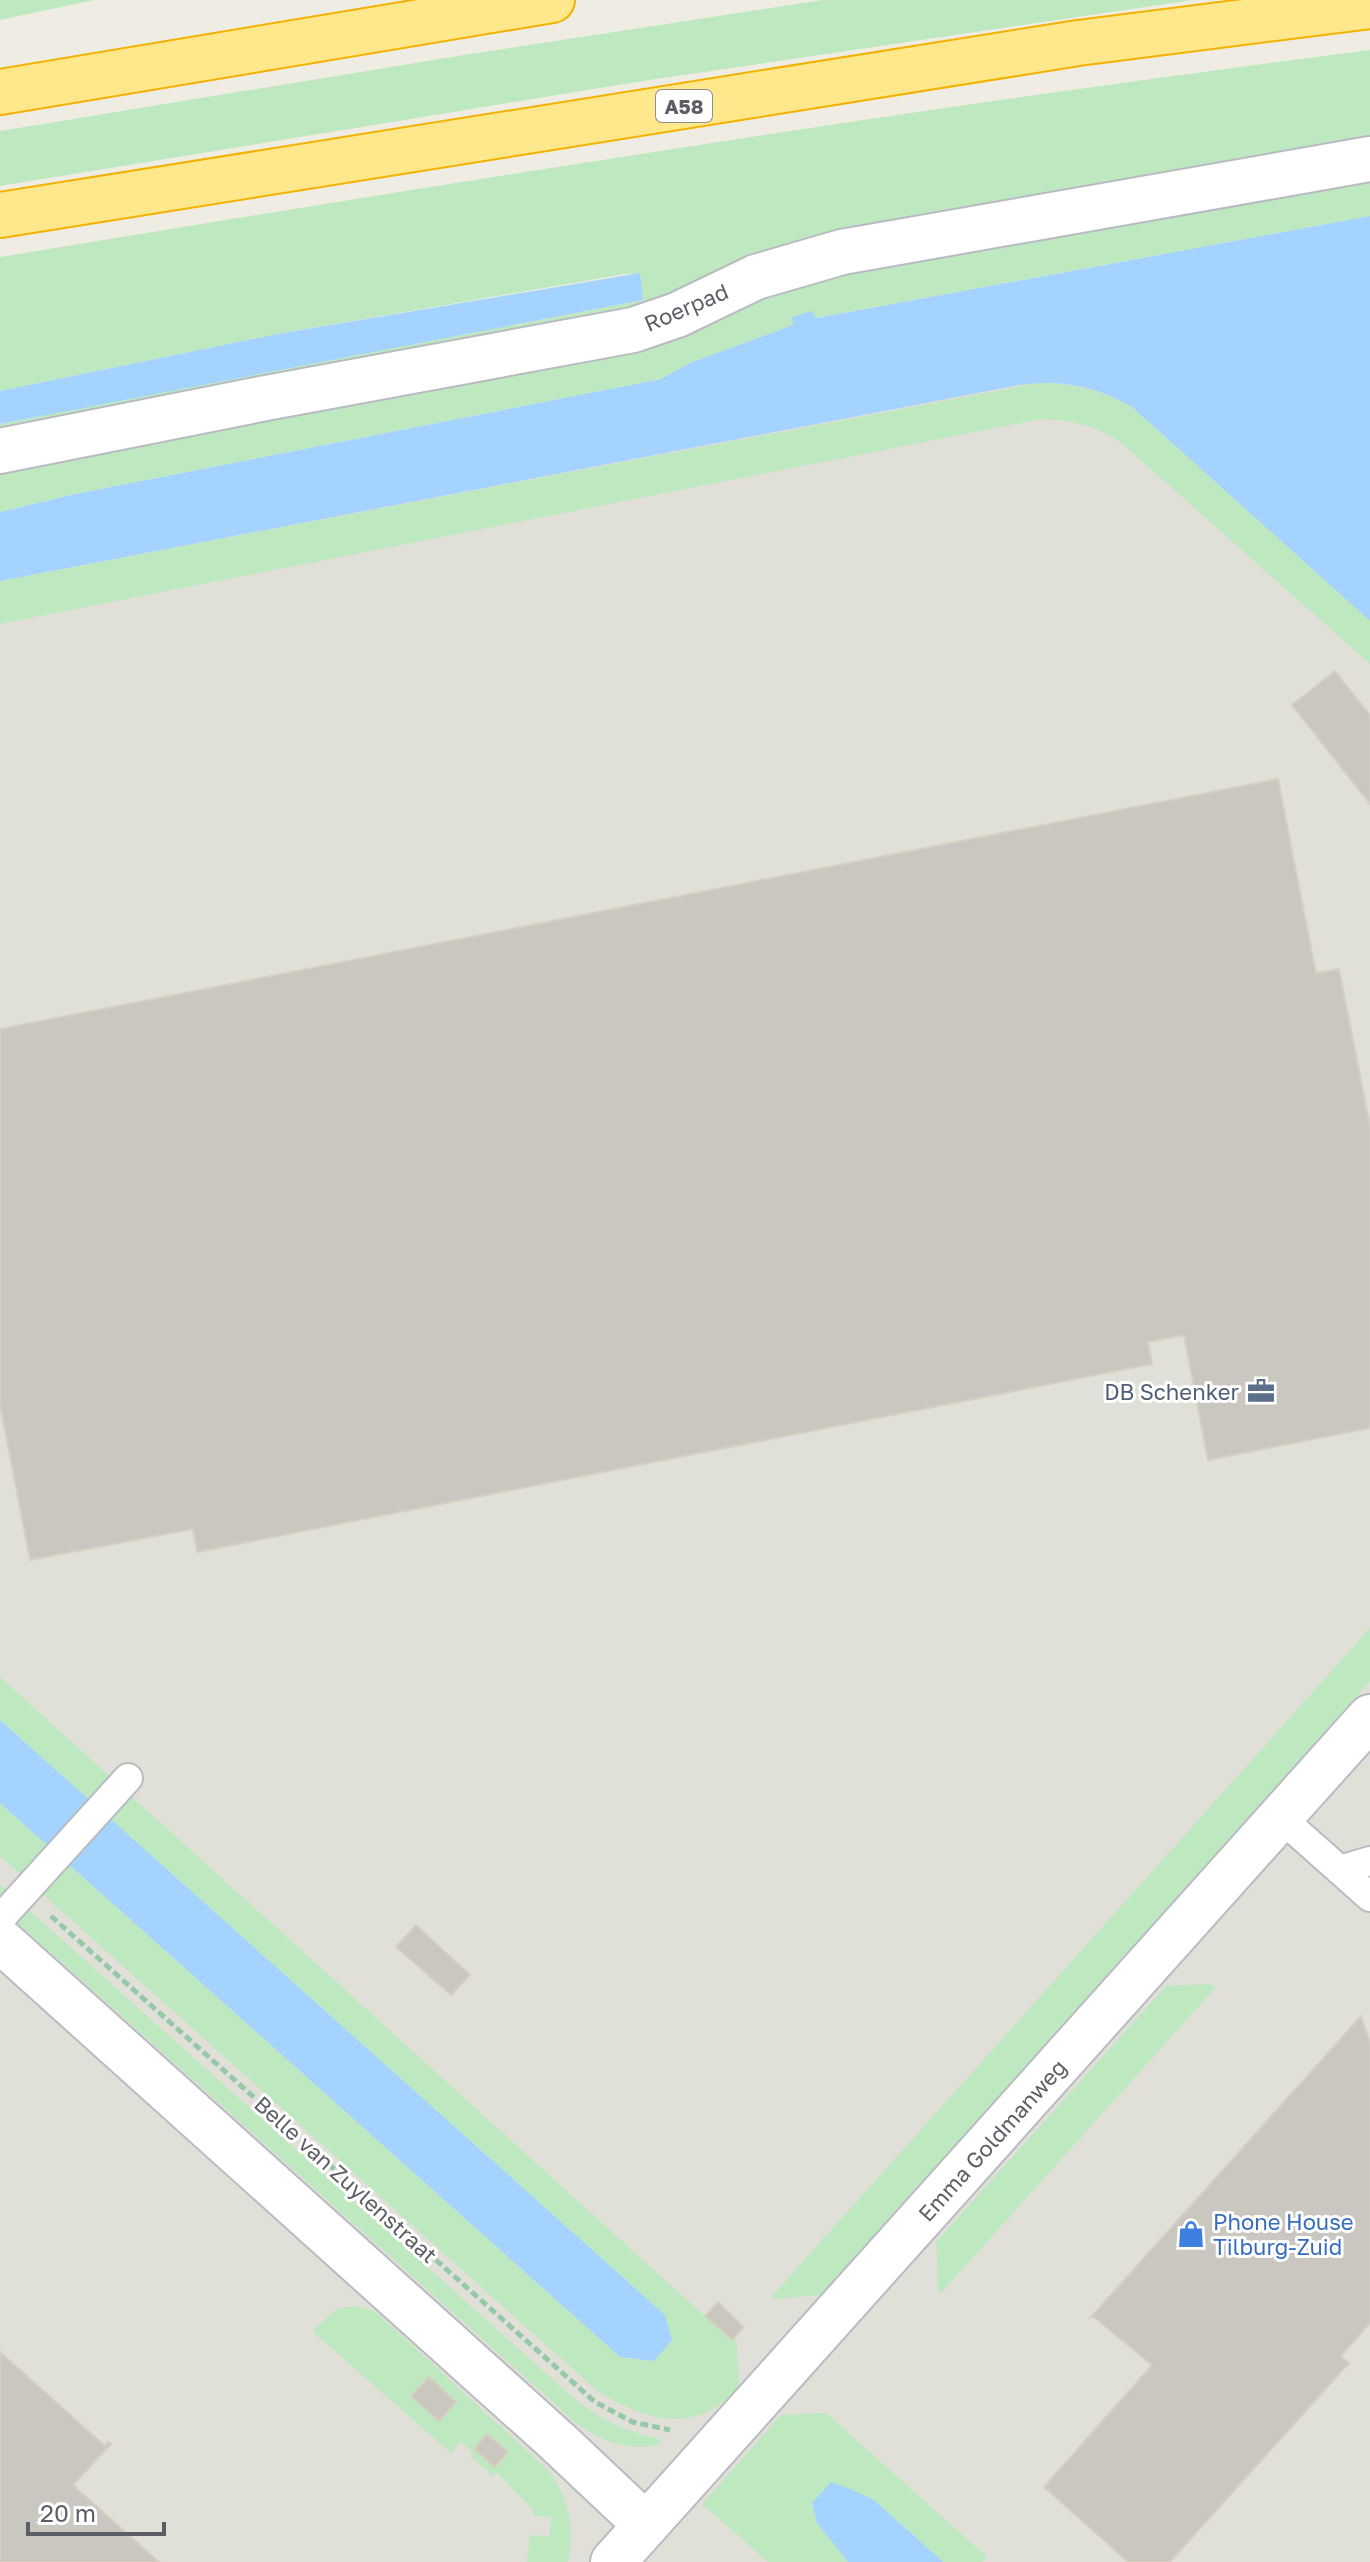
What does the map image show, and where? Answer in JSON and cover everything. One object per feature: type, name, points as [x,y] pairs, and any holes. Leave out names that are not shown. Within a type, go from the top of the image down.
[{"type":"highway","points":[[0,92],[552,0]]},
{"type":"highway","name":"A58","points":[[0,215],[1078,43],[1370,6]]},
{"type":"street","name":"Roerpad","points":[[0,451],[633,330],[677,315],[756,277],[842,252],[1370,159]]},
{"type":"street","name":"Emma Goldmanweg","points":[[613,2562],[1370,1717]]},
{"type":"street","points":[[0,1940],[558,2442],[646,2525]]},
{"type":"lane","points":[[0,1919],[128,1778]]},
{"type":"lane","points":[[1280,1817],[1370,1897]]},
{"type":"lane","points":[[1340,1870],[1370,1861]]},
{"type":"path","name":"Belle van Zuylenstraat","points":[[24,1892],[595,2402],[633,2422],[687,2433],[714,2448]]},
{"type":"shaded area","points":[[1370,281],[1370,2562],[0,2562],[0,569]]},
{"type":"green space","points":[[0,0],[94,0],[0,20]]},
{"type":"green space","points":[[823,0],[1193,0],[643,81],[0,186],[0,131]]},
{"type":"green space","points":[[1370,50],[1370,148],[630,318],[0,438],[0,424],[643,300],[633,274],[625,274],[277,334],[0,391],[0,257],[855,121]]},
{"type":"green space","points":[[1370,172],[1370,216],[815,318],[813,312],[794,325],[690,363],[661,379],[75,494],[0,512],[0,463],[749,292]]},
{"type":"green space","points":[[1038,383],[1086,389],[1132,407],[1370,621],[1370,664],[1119,441],[1082,424],[1041,419],[0,624],[0,581]]},
{"type":"green space","points":[[1370,1628],[1370,1681],[820,2295],[775,2299],[772,2296]]},
{"type":"green space","points":[[0,1677],[731,2340],[736,2336],[739,2385],[707,2412],[689,2418],[670,2419],[633,2410],[596,2390],[0,1856],[0,1803],[620,2357],[653,2361],[672,2340],[665,2315],[0,1720]]},
{"type":"green space","points":[[0,1884],[570,2395],[612,2423],[659,2439],[661,2444],[627,2446],[595,2435],[576,2423],[0,1907]]},
{"type":"green space","points":[[1210,1984],[1215,1988],[941,2293],[938,2290],[936,2242],[1166,1986]]},
{"type":"green space","points":[[356,2306],[376,2312],[550,2472],[569,2515],[571,2538],[568,2562],[527,2562],[530,2535],[550,2536],[551,2517],[533,2516],[534,2511],[497,2473],[493,2476],[470,2456],[473,2453],[461,2442],[451,2453],[312,2331],[338,2308]]},
{"type":"green space","points":[[826,2413],[987,2557],[982,2562],[943,2562],[874,2500],[831,2483],[812,2504],[817,2523],[848,2562],[768,2562],[702,2504],[781,2415]]},
{"type":"water","points":[[1370,216],[1370,621],[1132,407],[1091,389],[1049,383],[1019,385],[0,581],[0,512],[75,494],[661,379],[690,363],[793,325],[792,317],[812,311],[816,318]]},
{"type":"water","points":[[640,273],[643,300],[0,424],[0,391],[277,334]]},
{"type":"water","points":[[0,1720],[665,2315],[672,2340],[654,2361],[620,2357],[0,1803]]},
{"type":"water","points":[[831,2482],[874,2500],[943,2562],[848,2562],[817,2523],[812,2503]]},
{"type":"building","points":[[1335,671],[1370,715],[1370,804],[1292,705]]},
{"type":"building","points":[[1278,779],[1316,973],[1339,969],[1370,1126],[1370,1428],[1208,1460],[1184,1335],[1148,1342],[1152,1364],[197,1552],[193,1529],[30,1560],[0,1405],[0,1029]]},
{"type":"building","points":[[416,1925],[470,1975],[451,1995],[396,1947]]},
{"type":"building","points":[[1361,2016],[1370,2043],[1370,2323],[1341,2356],[1349,2363],[1170,2562],[1128,2562],[1044,2487],[1152,2365],[1094,2317],[1090,2318]]},
{"type":"building","points":[[718,2302],[744,2327],[732,2340],[705,2316]]},
{"type":"building","points":[[0,2352],[105,2446],[108,2442],[111,2444],[73,2485],[159,2562],[0,2562]]},
{"type":"building","points":[[429,2377],[456,2402],[439,2421],[411,2396]]},
{"type":"building","points":[[487,2434],[508,2452],[495,2467],[474,2449]]},
{"type":"place","name":"DB Schenker","points":[[1261,1391]]},
{"type":"place","name":"Phone House Tilburg-Zuid","points":[[1191,2234]]}]
